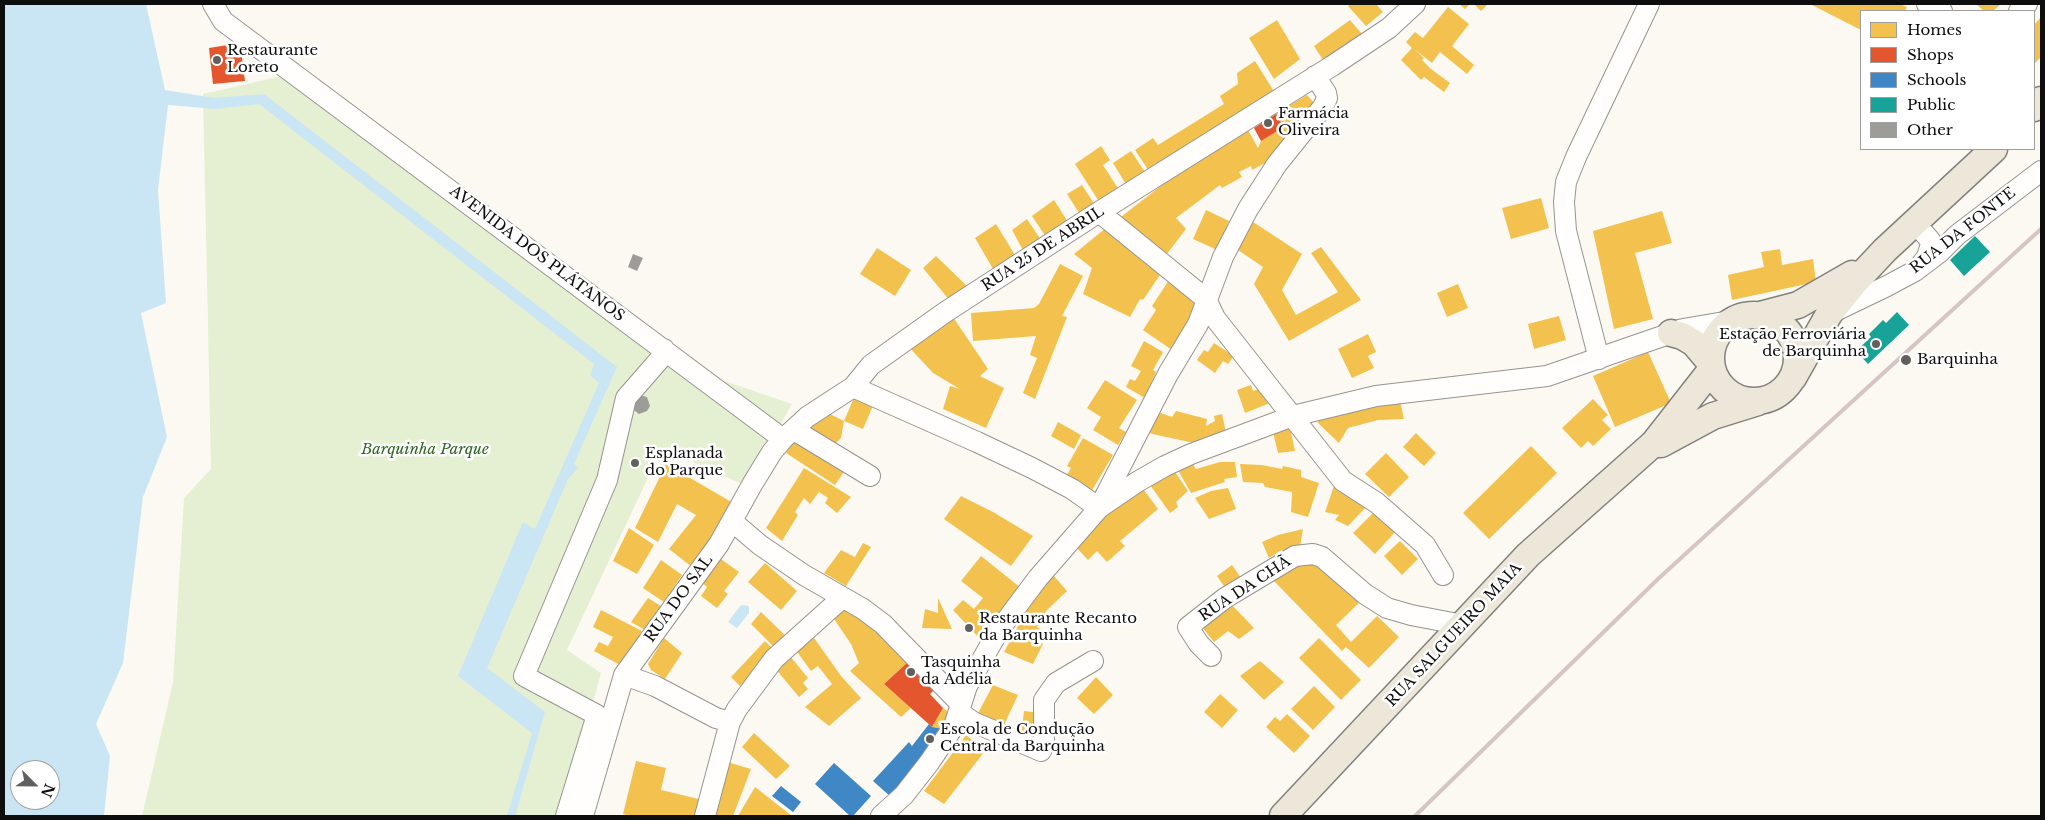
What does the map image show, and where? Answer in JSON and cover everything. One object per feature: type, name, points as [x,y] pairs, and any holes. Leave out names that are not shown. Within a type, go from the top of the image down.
[{"type":"main road","points":[[1885,250],[1854,283],[1829,314],[1793,378],[1778,395],[1761,401],[1739,399],[1726,391],[1715,378],[1711,366],[1711,354],[1715,340],[1723,328],[1748,317],[1785,310],[1822,293],[1885,250],[1922,231],[1993,150]]},
{"type":"main road","points":[[1748,317],[1776,321],[1793,338],[1798,356],[1793,378]]},
{"type":"main road","points":[[1671,333],[1682,336],[1694,344],[1711,366]]},
{"type":"main road","name":"RUA SALGUEIRO MAIA","points":[[1283,816],[1535,548],[1634,462],[1668,427],[1711,366]]},
{"type":"main road","name":"RUA SALGUEIRO MAIA","points":[[1634,462],[1668,439],[1713,416],[1761,401]]},
{"type":"street","name":"AVENIDA DOS PLÁTANOS","points":[[213,4],[224,21],[664,350],[788,434],[870,476]]},
{"type":"street","name":"RUA 25 DE ABRIL","points":[[788,434],[807,416],[853,387],[871,365],[944,313],[1389,28],[1415,4]]},
{"type":"street","points":[[1599,359],[1566,231],[1564,202],[1566,182],[1576,157],[1649,4]]},
{"type":"street","points":[[1927,4],[1940,10]]},
{"type":"street","points":[[1099,508],[1168,374],[1198,324],[1223,257],[1248,209],[1277,164],[1325,103],[1326,93],[1315,76]]},
{"type":"street","name":"RUA DA FONTE","points":[[1829,314],[1915,271],[1940,252],[1957,235],[2041,171]]},
{"type":"street","points":[[1099,212],[1206,299],[1215,318],[1343,481],[1377,503],[1425,546],[1443,575]]},
{"type":"street","points":[[1922,231],[1939,240],[1957,235]]},
{"type":"street","points":[[1915,271],[1927,257],[1930,248],[1922,231]]},
{"type":"street","points":[[881,816],[904,795],[954,726],[967,686],[983,656],[1038,578],[1099,508],[1137,482],[1165,466],[1192,454],[1293,416],[1376,396],[1547,376],[1671,333],[1748,317]]},
{"type":"street","points":[[566,816],[597,715],[524,676],[607,480],[626,398],[660,359],[664,350]]},
{"type":"street","points":[[853,387],[1032,468],[1072,489],[1099,508]]},
{"type":"street","name":"RUA DO SAL","points":[[624,675],[719,544],[772,452],[788,434]]},
{"type":"street","points":[[733,522],[760,545],[883,624],[973,722],[1041,751],[1044,742],[1044,700],[1056,683],[1092,661]]},
{"type":"street","name":"RUA DA CHÃ","points":[[1199,642],[1225,598],[1295,556],[1313,554],[1322,556],[1364,594],[1387,608],[1463,625]]},
{"type":"street","points":[[705,816],[730,722],[747,694],[774,659],[842,598]]},
{"type":"street","points":[[584,816],[624,675],[655,686],[716,718],[730,722]]},
{"type":"green space","name":"Barquinha Parque","points":[[286,75],[660,359],[792,404],[746,486],[662,448],[567,650],[601,673],[562,816],[142,816],[173,682],[184,498],[211,469],[203,94]]},
{"type":"water","points":[[4,4],[146,4],[165,90],[215,98],[264,94],[617,367],[574,464],[578,468],[568,479],[487,668],[545,712],[515,816],[507,816],[532,733],[458,676],[523,522],[535,529],[599,383],[590,375],[594,364],[259,104],[216,109],[168,105],[158,190],[166,303],[141,313],[167,437],[143,497],[123,663],[96,724],[110,756],[104,816],[4,816]]},
{"type":"water","points":[[741,605],[749,606],[749,613],[737,628],[728,622]]},
{"type":"building: Homes","points":[[1351,4],[1376,4],[1383,12],[1366,26],[1348,6]]},
{"type":"building: Homes","points":[[1459,4],[1470,4],[1465,9]]},
{"type":"building: Homes","points":[[1474,4],[1488,4],[1481,11]]},
{"type":"building: Homes","points":[[1810,4],[1900,4],[1907,7],[1906,10],[1860,10],[1860,29]]},
{"type":"building: Homes","points":[[1976,4],[2001,4],[1994,10],[1983,10]]},
{"type":"building: Homes","points":[[1448,7],[1469,24],[1452,46],[1474,65],[1467,74],[1440,52],[1432,63],[1414,49],[1424,58],[1422,60],[1431,69],[1450,83],[1444,92],[1424,77],[1421,80],[1401,60],[1412,48],[1406,42],[1415,32],[1423,38]]},
{"type":"building: Homes","points":[[2041,17],[2041,57],[2035,63],[2035,24]]},
{"type":"building: Homes","points":[[1277,20],[1300,59],[1274,79],[1249,38]]},
{"type":"building: Homes","points":[[1350,20],[1362,34],[1323,60],[1314,46]]},
{"type":"building: Homes","points":[[1255,61],[1275,93],[1149,171],[1135,150],[1153,138],[1158,145],[1224,104],[1220,96],[1238,84],[1237,73]]},
{"type":"building: Homes","points":[[1307,95],[1317,106],[1269,166],[1267,162],[1252,170],[1251,166],[1239,172],[1242,177],[1222,188],[1220,185],[1176,218],[1186,229],[1163,259],[1121,217],[1167,181],[1248,130],[1258,148],[1261,141],[1284,127],[1276,114]]},
{"type":"building: Homes","points":[[1101,146],[1110,160],[1103,165],[1119,190],[1100,203],[1075,164]]},
{"type":"building: Homes","points":[[1131,151],[1145,172],[1127,186],[1113,163]]},
{"type":"building: Homes","points":[[1082,185],[1095,205],[1081,216],[1067,194]]},
{"type":"building: Homes","points":[[1541,198],[1549,228],[1511,239],[1502,208]]},
{"type":"building: Homes","points":[[1054,200],[1068,222],[1046,237],[1032,216]]},
{"type":"building: Homes","points":[[1206,210],[1229,221],[1217,250],[1193,239]]},
{"type":"building: Homes","points":[[1662,211],[1672,243],[1635,253],[1653,319],[1614,329],[1593,231]]},
{"type":"building: Homes","points":[[1027,219],[1041,240],[1024,252],[1012,230]]},
{"type":"building: Homes","points":[[1253,222],[1302,254],[1282,290],[1296,315],[1338,292],[1311,253],[1321,247],[1361,300],[1289,341],[1254,284],[1263,267],[1238,250]]},
{"type":"building: Homes","points":[[996,224],[1015,255],[993,269],[975,238]]},
{"type":"building: Homes","points":[[1107,227],[1162,272],[1143,300],[1140,299],[1130,317],[1083,294],[1092,268],[1074,254]]},
{"type":"building: Homes","points":[[877,248],[911,270],[895,296],[860,274]]},
{"type":"building: Homes","points":[[1780,249],[1782,265],[1813,259],[1816,282],[1732,300],[1728,275],[1764,267],[1761,252]]},
{"type":"building: Homes","points":[[936,256],[968,287],[950,301],[923,268]]},
{"type":"building: Homes","points":[[1060,264],[1083,276],[1062,316],[1067,317],[1035,399],[1023,393],[1037,358],[1030,355],[1036,336],[973,341],[971,313],[1034,308],[1039,304]]},
{"type":"building: Homes","points":[[1169,280],[1200,307],[1172,350],[1143,330],[1156,310],[1152,306]]},
{"type":"building: Homes","points":[[1458,284],[1468,308],[1447,317],[1437,293]]},
{"type":"building: Homes","points":[[1559,316],[1566,340],[1534,349],[1528,324]]},
{"type":"building: Homes","points":[[953,317],[988,369],[980,376],[1004,388],[986,428],[943,409],[950,386],[960,389],[933,373],[909,347]]},
{"type":"building: Homes","points":[[1368,334],[1376,352],[1368,356],[1374,368],[1352,378],[1338,349]]},
{"type":"building: Homes","points":[[1144,341],[1163,352],[1153,370],[1156,372],[1145,398],[1126,387],[1130,379],[1135,381],[1141,371],[1131,366]]},
{"type":"building: Homes","points":[[1214,343],[1234,356],[1228,364],[1223,361],[1215,373],[1197,360],[1204,350],[1208,352]]},
{"type":"building: Homes","points":[[1648,352],[1671,403],[1615,427],[1593,376]]},
{"type":"building: Homes","points":[[1105,380],[1137,400],[1119,428],[1126,432],[1118,445],[1093,430],[1101,417],[1087,408]]},
{"type":"building: Homes","points":[[1251,385],[1253,391],[1264,387],[1270,403],[1245,413],[1237,390]]},
{"type":"building: Homes","points":[[856,393],[875,401],[863,429],[844,421]]},
{"type":"building: Homes","points":[[1399,396],[1404,419],[1378,420],[1348,428],[1339,443],[1318,423],[1318,417]]},
{"type":"building: Homes","points":[[1593,399],[1608,415],[1602,420],[1611,429],[1593,446],[1588,441],[1581,448],[1562,428]]},
{"type":"building: Homes","points":[[822,410],[844,421],[841,438],[831,448],[804,431]]},
{"type":"building: Homes","points":[[1176,411],[1207,419],[1206,426],[1215,421],[1214,416],[1222,414],[1226,432],[1194,443],[1148,433],[1158,412],[1172,417]]},
{"type":"building: Homes","points":[[1058,422],[1081,435],[1074,449],[1051,436]]},
{"type":"building: Homes","points":[[1289,423],[1295,451],[1278,453],[1272,428]]},
{"type":"building: Homes","points":[[1416,433],[1436,453],[1424,466],[1403,447]]},
{"type":"building: Homes","points":[[795,438],[845,470],[835,485],[786,453]]},
{"type":"building: Homes","points":[[1083,438],[1113,455],[1091,492],[1065,478],[1071,468],[1067,466]]},
{"type":"building: Homes","points":[[1531,446],[1557,473],[1489,539],[1463,513]]},
{"type":"building: Homes","points":[[1386,453],[1409,477],[1389,497],[1365,474]]},
{"type":"building: Homes","points":[[1190,459],[1196,469],[1220,462],[1235,462],[1237,477],[1224,479],[1225,482],[1191,493],[1174,463]]},
{"type":"building: Homes","points":[[666,464],[735,504],[692,567],[669,549],[696,515],[677,504],[658,542],[635,528]]},
{"type":"building: Homes","points":[[1240,464],[1262,465],[1282,469],[1283,466],[1301,470],[1301,477],[1319,483],[1308,517],[1291,512],[1292,492],[1265,487],[1263,483],[1243,482]]},
{"type":"building: Homes","points":[[1171,466],[1188,491],[1176,502],[1178,507],[1170,513],[1148,482]]},
{"type":"building: Homes","points":[[804,468],[851,497],[837,513],[825,503],[828,498],[819,492],[810,504],[804,498],[795,512],[798,515],[782,541],[766,528]]},
{"type":"building: Homes","points":[[1335,483],[1367,506],[1348,526],[1335,520],[1339,515],[1325,512]]},
{"type":"building: Homes","points":[[1141,486],[1158,509],[1120,541],[1125,546],[1107,562],[1097,551],[1088,560],[1075,546],[1112,510]]},
{"type":"building: Homes","points":[[1228,488],[1236,509],[1209,519],[1195,498],[1211,491]]},
{"type":"building: Homes","points":[[961,496],[993,512],[1033,536],[1011,566],[944,519]]},
{"type":"building: Homes","points":[[1374,512],[1395,532],[1375,554],[1353,533]]},
{"type":"building: Homes","points":[[629,528],[654,545],[637,574],[613,561]]},
{"type":"building: Homes","points":[[1303,529],[1300,547],[1280,551],[1269,558],[1262,542],[1278,535]]},
{"type":"building: Homes","points":[[1400,541],[1418,559],[1402,575],[1384,556]]},
{"type":"building: Homes","points":[[863,543],[871,547],[846,586],[824,573],[841,550],[855,557]]},
{"type":"building: Homes","points":[[981,556],[1021,588],[981,640],[953,610],[963,600],[974,609],[983,598],[961,581]]},
{"type":"building: Homes","points":[[721,559],[739,572],[724,591],[728,594],[717,608],[701,596],[707,587],[702,583]]},
{"type":"building: Homes","points":[[661,560],[682,575],[664,602],[643,588]]},
{"type":"building: Homes","points":[[1301,560],[1319,562],[1359,603],[1336,625],[1351,642],[1377,616],[1399,637],[1369,668],[1346,647],[1342,651],[1273,580]]},
{"type":"building: Homes","points":[[765,563],[797,591],[781,610],[748,582]]},
{"type":"building: Homes","points":[[1232,565],[1241,578],[1226,589],[1217,576]]},
{"type":"building: Homes","points":[[1053,575],[1067,591],[1046,611],[1037,627],[1043,631],[1039,642],[1043,644],[1033,664],[1004,652],[1031,602]]},
{"type":"building: Homes","points":[[648,598],[661,606],[645,630],[631,622]]},
{"type":"building: Homes","points":[[938,598],[952,629],[922,628],[925,609],[938,613]]},
{"type":"building: Homes","points":[[1230,603],[1254,628],[1239,639],[1228,631],[1214,642],[1198,622]]},
{"type":"building: Homes","points":[[851,604],[909,661],[884,684],[911,708],[901,717],[850,671],[859,663],[851,644],[834,619]]},
{"type":"building: Homes","points":[[601,610],[642,631],[624,667],[594,651],[599,642],[608,646],[613,637],[593,627]]},
{"type":"building: Homes","points":[[761,612],[789,639],[777,650],[751,624]]},
{"type":"building: Homes","points":[[812,635],[841,676],[861,698],[829,726],[805,707],[832,684],[818,666],[811,671],[795,649]]},
{"type":"building: Homes","points":[[664,638],[682,653],[665,679],[651,670],[648,664]]},
{"type":"building: Homes","points":[[1319,638],[1361,680],[1341,700],[1299,658]]},
{"type":"building: Homes","points":[[765,641],[774,650],[740,686],[731,677]]},
{"type":"building: Homes","points":[[790,656],[808,678],[803,683],[808,689],[799,697],[775,668]]},
{"type":"building: Homes","points":[[1260,661],[1284,682],[1264,700],[1240,676]]},
{"type":"building: Homes","points":[[1096,677],[1113,695],[1094,714],[1077,698]]},
{"type":"building: Homes","points":[[993,685],[1018,695],[1004,725],[977,715]]},
{"type":"building: Homes","points":[[1314,686],[1335,707],[1313,730],[1291,709]]},
{"type":"building: Homes","points":[[1220,694],[1238,710],[1222,728],[1204,712]]},
{"type":"building: Homes","points":[[943,708],[954,716],[944,729],[932,727]]},
{"type":"building: Homes","points":[[1024,711],[1041,713],[1038,738],[1021,736]]},
{"type":"building: Homes","points":[[1287,714],[1310,736],[1294,753],[1266,727],[1275,717],[1280,721]]},
{"type":"building: Homes","points":[[754,733],[790,766],[776,779],[742,747]]},
{"type":"building: Homes","points":[[966,735],[985,751],[944,804],[924,791]]},
{"type":"building: Homes","points":[[636,761],[666,768],[661,790],[703,800],[698,816],[630,816],[623,814]]},
{"type":"building: Homes","points":[[727,762],[751,769],[733,816],[712,816]]},
{"type":"building: Homes","points":[[755,787],[792,816],[738,816]]},
{"type":"building: Shops","points":[[240,43],[245,81],[213,84],[209,48]]},
{"type":"building: Shops","points":[[1276,114],[1284,127],[1261,141],[1254,128]]},
{"type":"building: Shops","points":[[909,661],[935,689],[930,694],[943,708],[932,727],[884,684]]},
{"type":"building: Schools","points":[[929,724],[932,727],[944,729],[891,797],[873,781],[909,742],[912,746]]},
{"type":"building: Schools","points":[[834,763],[871,796],[853,816],[850,816],[815,784]]},
{"type":"building: Schools","points":[[781,786],[801,802],[793,812],[772,796]]},
{"type":"building: Public","points":[[1975,236],[1990,252],[1964,276],[1950,260]]},
{"type":"building: Public","name":"Estação Ferroviária de Barquinha","points":[[1897,312],[1909,325],[1868,364],[1856,351],[1871,337],[1869,334],[1883,320],[1886,323]]},
{"type":"building: Other","points":[[633,254],[643,258],[637,271],[628,267]]},
{"type":"building: Other","points":[[640,395],[647,397],[650,406],[647,411],[639,414],[631,408]]},
{"type":"railway","points":[[1415,816],[1658,579],[2041,229]]},
{"type":"place","name":"Restaurante Loreto","points":[[217,60]]},
{"type":"place","name":"Farmácia Oliveira","points":[[1268,123]]},
{"type":"place","name":"Estação Ferroviária de Barquinha","points":[[1876,344]]},
{"type":"place","name":"Barquinha","points":[[1906,360]]},
{"type":"place","name":"Esplanada do Parque","points":[[635,463]]},
{"type":"place","name":"Restaurante Recanto da Barquinha","points":[[969,628]]},
{"type":"place","name":"Tasquinha da Adélia","points":[[911,672]]},
{"type":"place","name":"Escola de Condução Central da Barquinha","points":[[930,739]]}]
